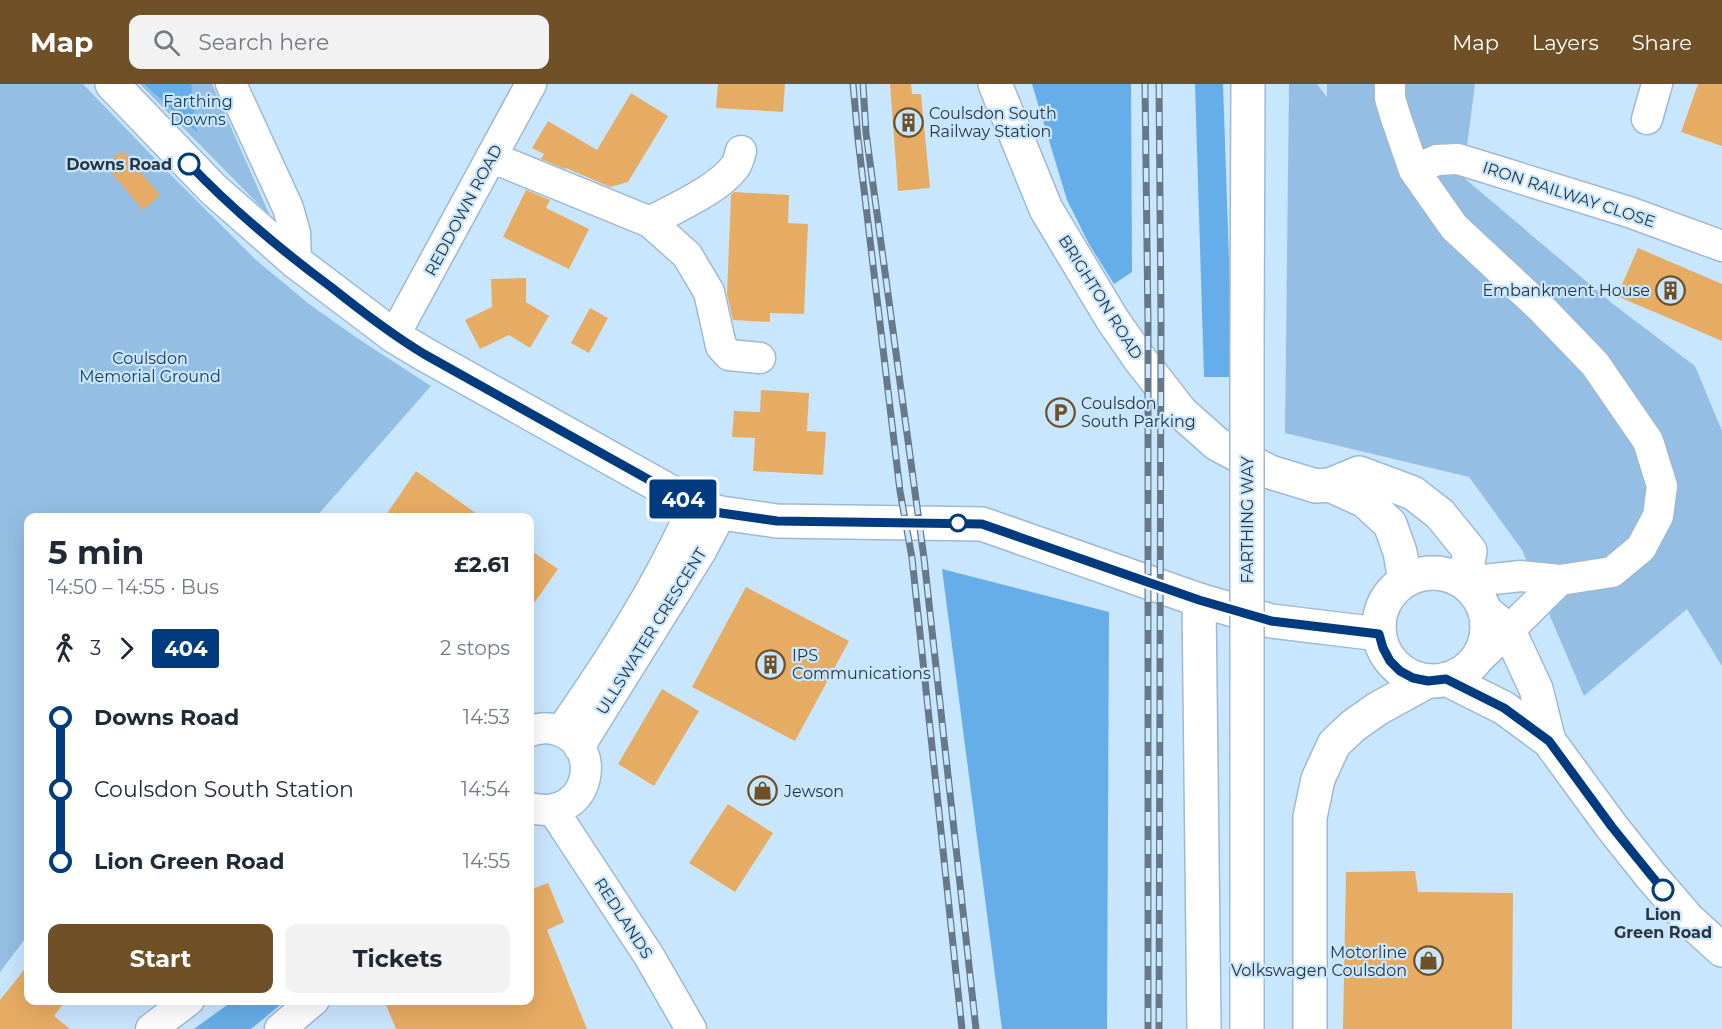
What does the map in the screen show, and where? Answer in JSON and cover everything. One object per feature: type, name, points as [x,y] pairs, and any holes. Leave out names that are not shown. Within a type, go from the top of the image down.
[{"type":"main road","points":[[112,84],[213,189],[296,261],[394,336],[707,509],[777,521],[982,524],[1199,600],[1271,621],[1379,634]]},
{"type":"main road","name":"BRIGHTON ROAD","points":[[995,84],[1046,209],[1112,319],[1181,412],[1217,444],[1270,472],[1316,486],[1330,485],[1359,473],[1413,493],[1440,514],[1470,551],[1465,582]]},
{"type":"main road","name":"FARTHING WAY","points":[[1247,1029],[1248,84]]},
{"type":"main road","name":"BRIGHTON ROAD","points":[[1330,485],[1365,501],[1390,524],[1400,552],[1405,580]]},
{"type":"main road","points":[[1549,741],[1536,689],[1497,621],[1465,582],[1451,575],[1435,572],[1419,573],[1392,590],[1383,603],[1378,618],[1379,634],[1390,661],[1400,671],[1413,678],[1437,680],[1504,708],[1549,741],[1651,876],[1689,920],[1722,950]]},
{"type":"main road","points":[[1199,600],[1204,1029]]},
{"type":"main road","points":[[1310,1029],[1310,817],[1318,779],[1334,744],[1353,726],[1377,709],[1437,680],[1462,673],[1476,661],[1484,645],[1488,628],[1497,621]]},
{"type":"street","points":[[231,84],[288,208],[295,233],[296,261]]},
{"type":"street","points":[[1390,84],[1390,98],[1414,170],[1454,227],[1541,308],[1595,364],[1648,441],[1662,486],[1658,516],[1641,548],[1612,572],[1560,580],[1521,576],[1465,582]]},
{"type":"street","points":[[1647,119],[1657,84]]},
{"type":"street","name":"REDDOWN ROAD","points":[[394,336],[529,85]]},
{"type":"street","points":[[651,222],[713,187],[727,176],[736,166],[741,151]]},
{"type":"street","points":[[491,157],[651,222],[687,255],[709,292],[721,346],[729,355],[760,358]]},
{"type":"street","name":"IRON RAILWAY CLOSE","points":[[1414,170],[1437,160],[1458,159],[1629,212],[1722,246]]},
{"type":"street","name":"ULLSWATER CRESCENT","points":[[570,739],[606,666],[683,531],[707,509]]},
{"type":"street","points":[[1497,621],[1522,616],[1560,580]]},
{"type":"street","points":[[534,730],[548,728],[570,739],[585,759],[586,772],[583,785],[576,796],[566,805],[541,809]]},
{"type":"street","name":"REDLANDS","points":[[541,809],[650,956],[691,1029]]},
{"type":"street","points":[[151,1029],[182,1005]]},
{"type":"street","points":[[280,1029],[308,1005]]},
{"type":"green space","name":"Coulsdon Memorial Ground","points":[[0,84],[83,84],[256,260],[309,304],[431,386],[320,513],[24,513],[24,940],[0,972]]},
{"type":"green space","name":"Farthing Downs","points":[[140,84],[212,84],[270,216]]},
{"type":"green space","points":[[1289,84],[1317,84],[1327,97],[1327,84],[1475,84],[1463,177],[1613,304],[1695,366],[1722,431],[1722,666],[1687,609],[1584,696],[1522,550],[1469,477],[1285,433]]},
{"type":"shaded area","points":[[144,84],[191,84],[197,132]]},
{"type":"shaded area","points":[[1032,84],[1131,84],[1132,272],[1114,284],[1089,244],[1067,200]]},
{"type":"shaded area","points":[[1195,84],[1223,84],[1233,377],[1204,377]]},
{"type":"shaded area","points":[[942,569],[1109,612],[1107,1029],[1002,1029]]},
{"type":"shaded area","points":[[227,1005],[280,1005],[251,1029],[194,1029]]},
{"type":"building","points":[[718,84],[785,84],[783,112],[716,108]]},
{"type":"building","name":"Coulsdon South Railway Station","points":[[890,84],[911,84],[912,94],[921,94],[930,188],[898,191]]},
{"type":"building","points":[[1698,84],[1722,84],[1722,146],[1681,132]]},
{"type":"building","points":[[631,93],[668,116],[628,182],[610,187],[541,159],[544,154],[532,148],[548,121],[597,150]]},
{"type":"building","points":[[122,151],[160,195],[143,210],[105,165]]},
{"type":"building","points":[[526,190],[550,200],[546,208],[589,229],[569,269],[503,237]]},
{"type":"building","points":[[734,192],[789,195],[788,223],[808,224],[804,314],[770,313],[770,322],[733,320],[727,294],[731,195]]},
{"type":"building","name":"Embankment House","points":[[1638,248],[1722,284],[1722,341],[1617,296]]},
{"type":"building","points":[[526,278],[526,302],[549,316],[530,348],[509,335],[480,349],[465,320],[492,307],[491,279]]},
{"type":"building","points":[[590,308],[608,318],[589,353],[571,343]]},
{"type":"building","points":[[761,390],[809,393],[807,431],[826,432],[823,475],[753,471],[755,438],[732,437],[734,411],[760,412]]},
{"type":"building","points":[[416,471],[476,513],[387,513]]},
{"type":"building","points":[[534,553],[558,569],[534,603]]},
{"type":"building","name":"IPS Communications","points":[[746,587],[849,641],[795,741],[692,687]]},
{"type":"building","points":[[662,689],[699,711],[654,786],[618,764]]},
{"type":"building","points":[[728,804],[773,833],[735,892],[689,863]]},
{"type":"building","name":"Motorline Volkswagen Coulsdon","points":[[1415,871],[1418,892],[1513,893],[1512,1029],[1343,1029],[1346,872]]},
{"type":"building","points":[[548,883],[564,922],[547,930],[587,1029],[396,1029],[386,1005],[534,1005],[534,888]]},
{"type":"building","points":[[24,970],[24,1005],[62,1005],[54,1016],[70,1029],[0,1029],[0,1000]]},
{"type":"railway","points":[[853,84],[900,491],[912,558],[962,1029]]},
{"type":"railway","points":[[863,84],[866,133],[924,558],[976,1029]]},
{"type":"railway","points":[[1145,84],[1148,325],[1148,1029]]},
{"type":"railway","points":[[1159,84],[1161,322],[1159,1029]]},
{"type":"bus line","name":"404","points":[[189,164],[213,189],[296,261],[394,336],[694,505],[721,513],[777,521],[982,524],[1199,600],[1271,621],[1379,634],[1390,661],[1400,671],[1413,678],[1428,681],[1446,679],[1504,708],[1549,741],[1612,827],[1663,890]]},
{"type":"place","name":"Coulsdon South Railway Station","points":[[908,122]]},
{"type":"place","name":"Downs Road","points":[[189,164]]},
{"type":"place","name":"Embankment House","points":[[1671,290]]},
{"type":"place","name":"Coulsdon South Parking","points":[[1060,412]]},
{"type":"place","name":"IPS Communications","points":[[771,664]]},
{"type":"place","name":"Jewson","points":[[763,791]]},
{"type":"place","name":"Lion Green Road","points":[[1663,890]]},
{"type":"place","name":"Motorline Volkswagen Coulsdon","points":[[1428,961]]}]
